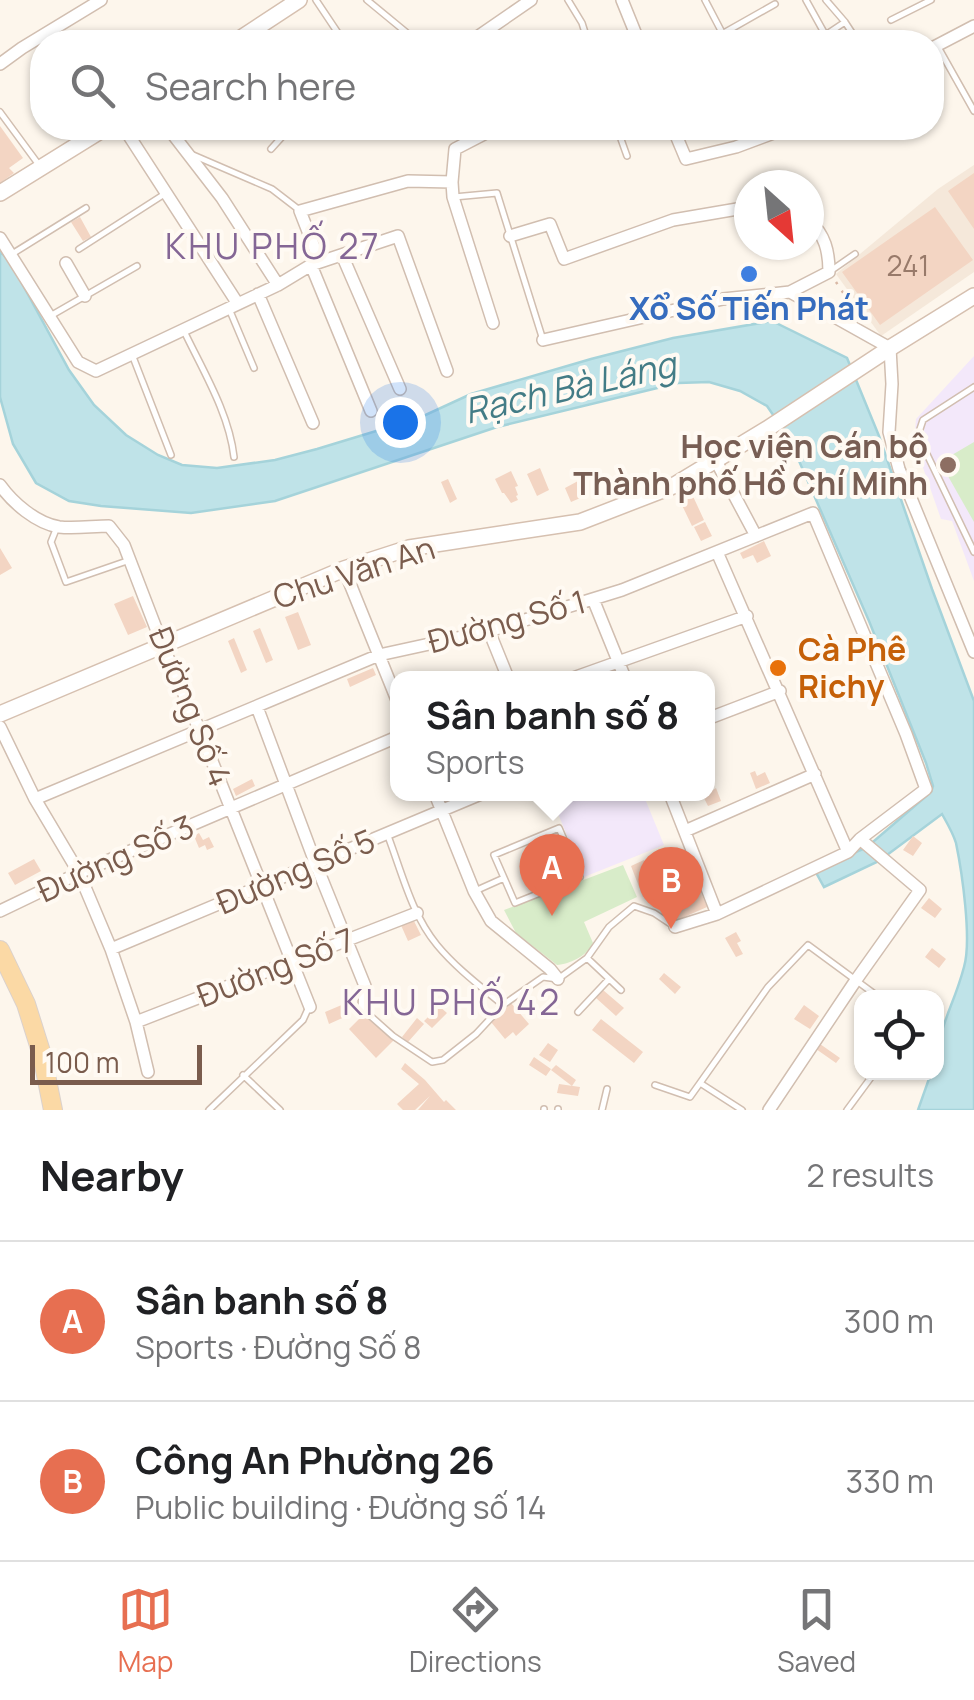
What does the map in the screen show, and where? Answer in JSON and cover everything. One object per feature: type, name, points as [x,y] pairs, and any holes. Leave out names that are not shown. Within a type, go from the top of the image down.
[{"type":"main road","points":[[2,958],[26,1004],[53,1110]]},
{"type":"street","points":[[52,30],[101,0]]},
{"type":"street","points":[[253,30],[299,0]]},
{"type":"street","points":[[487,30],[531,0]]},
{"type":"street","points":[[622,0],[634,30]]},
{"type":"street","points":[[944,41],[974,26]]},
{"type":"street","points":[[0,64],[30,43]]},
{"type":"street","points":[[0,193],[86,140]]},
{"type":"street","points":[[132,140],[234,306]]},
{"type":"street","points":[[177,140],[222,198],[278,284]]},
{"type":"street","points":[[472,140],[454,149],[453,197],[493,323]]},
{"type":"street","points":[[678,140],[686,159],[755,140]]},
{"type":"street","points":[[371,411],[315,264],[300,211],[408,181],[452,182]]},
{"type":"street","points":[[510,236],[550,224],[564,259],[673,220],[734,210]]},
{"type":"street","points":[[0,238],[78,362],[96,372],[315,264],[398,236],[446,371]]},
{"type":"street","points":[[542,340],[723,299],[790,292],[829,272],[829,250],[824,240]]},
{"type":"street","points":[[342,255],[400,389]]},
{"type":"street","points":[[66,263],[85,296]]},
{"type":"street","points":[[790,292],[890,348]]},
{"type":"street","points":[[258,294],[314,423]]},
{"type":"street","points":[[890,348],[974,296]]},
{"type":"street","points":[[890,348],[889,432],[899,469],[974,652]]},
{"type":"street","name":"Chu Văn An","points":[[0,714],[344,569],[410,548],[580,522],[673,486],[890,348]]},
{"type":"street","points":[[716,461],[756,536]]},
{"type":"street","points":[[0,485],[20,507],[58,527]]},
{"type":"street","name":"Đường Số 1","points":[[34,798],[379,655],[489,631],[622,590],[813,512],[926,789],[866,843]]},
{"type":"street","name":"Đường Số 4","points":[[58,527],[109,526],[124,545],[310,1007]]},
{"type":"street","points":[[718,552],[848,852]]},
{"type":"street","points":[[344,569],[390,682]]},
{"type":"street","points":[[593,598],[622,671]]},
{"type":"street","points":[[596,671],[747,616]]},
{"type":"street","points":[[489,631],[505,671]]},
{"type":"street","points":[[715,716],[780,691]]},
{"type":"street","points":[[258,707],[365,986],[364,1010]]},
{"type":"street","points":[[0,728],[34,798],[79,872],[111,949],[148,1072]]},
{"type":"street","name":"Đường Số 3","points":[[0,912],[79,872],[390,739]]},
{"type":"street","points":[[685,831],[815,774]]},
{"type":"street","points":[[438,801],[474,892],[491,921],[558,978]]},
{"type":"street","name":"Đường Số 5","points":[[111,949],[464,801]]},
{"type":"street","points":[[673,801],[717,914]]},
{"type":"street","points":[[675,927],[717,914],[866,843],[920,890],[769,1110]]},
{"type":"street","name":"Đường Số 7","points":[[136,1022],[417,913]]},
{"type":"lane","points":[[316,0],[336,30]]},
{"type":"lane","points":[[367,0],[403,30]]},
{"type":"lane","points":[[568,0],[584,30]]},
{"type":"lane","points":[[705,0],[720,30]]},
{"type":"lane","points":[[806,0],[823,30]]},
{"type":"lane","points":[[826,0],[850,30]]},
{"type":"lane","points":[[892,20],[931,0]]},
{"type":"lane","points":[[729,30],[775,4]]},
{"type":"lane","points":[[834,30],[845,22]]},
{"type":"lane","points":[[944,62],[974,111]]},
{"type":"lane","points":[[0,112],[41,168]]},
{"type":"lane","points":[[271,149],[279,140]]},
{"type":"lane","points":[[621,140],[626,156]]},
{"type":"lane","points":[[187,153],[272,189],[300,211]]},
{"type":"lane","points":[[79,249],[166,194]]},
{"type":"lane","points":[[453,197],[497,194],[542,340]]},
{"type":"lane","points":[[10,255],[86,208]]},
{"type":"lane","points":[[829,272],[855,254]]},
{"type":"lane","points":[[50,317],[137,266]]},
{"type":"lane","points":[[234,306],[254,368]]},
{"type":"lane","points":[[183,330],[225,419],[234,458]]},
{"type":"lane","points":[[132,355],[170,454]]},
{"type":"lane","points":[[974,387],[922,420],[918,432],[974,552]]},
{"type":"lane","points":[[58,527],[51,542],[66,582],[130,560]]},
{"type":"lane","points":[[560,828],[580,877],[515,903],[504,878],[494,855],[560,828]]},
{"type":"lane","points":[[387,833],[417,913],[436,944],[502,1004]]},
{"type":"lane","points":[[474,892],[504,878]]},
{"type":"lane","points":[[364,1010],[432,1062],[443,1060],[476,1034],[502,1004],[542,977],[558,978],[587,958],[608,927],[634,906],[654,912],[675,927]]},
{"type":"lane","points":[[655,1085],[690,1098],[768,988],[808,944],[869,990]]},
{"type":"lane","points":[[587,958],[620,990]]},
{"type":"lane","points":[[578,1012],[610,979]]},
{"type":"lane","points":[[209,1110],[303,1020],[310,1007]]},
{"type":"lane","points":[[244,1075],[280,1110]]},
{"type":"lane","points":[[848,1110],[870,1080]]},
{"type":"lane","points":[[700,1084],[742,1110]]},
{"type":"lane","points":[[602,1110],[607,1089]]},
{"type":"path","points":[[829,272],[860,317]]},
{"type":"shaded area","points":[[974,165],[974,272],[881,336],[836,274],[938,189]]},
{"type":"shaded area","name":"Học viện Cán bộ Thành phố Hồ Chí Minh","points":[[974,356],[974,581],[952,521],[941,519],[914,442],[916,419]]},
{"type":"shaded area","points":[[553,801],[646,801],[664,845],[584,877]]},
{"type":"green space","points":[[974,442],[974,522],[940,462]]},
{"type":"green space","points":[[623,865],[637,897],[584,922],[593,943],[573,961],[557,965],[516,933],[504,910]]},
{"type":"water","name":"Rạch Bà Láng","points":[[0,251],[11,263],[69,370],[94,405],[126,435],[182,465],[217,468],[275,460],[419,418],[471,394],[591,359],[673,338],[772,321],[847,358],[974,701],[974,1110],[918,1110],[929,1080],[944,1080],[944,1025],[966,955],[958,856],[955,839],[942,814],[879,861],[824,887],[814,869],[866,848],[931,792],[933,786],[869,621],[789,438],[767,406],[740,391],[709,382],[678,383],[497,427],[275,501],[191,513],[69,501],[36,483],[13,444],[0,397]]},
{"type":"building","points":[[0,126],[23,158],[9,168],[14,173],[0,183]]},
{"type":"building","points":[[974,173],[974,229],[948,191]]},
{"type":"building","points":[[935,207],[973,260],[880,325],[842,272]]},
{"type":"building","points":[[80,217],[91,237],[83,241],[71,222]]},
{"type":"building","points":[[540,468],[549,490],[537,496],[527,474]]},
{"type":"building","points":[[511,471],[518,486],[518,500],[511,503],[495,479]]},
{"type":"building","points":[[448,479],[457,499],[450,503],[441,482]]},
{"type":"building","points":[[578,481],[585,496],[571,502],[565,488]]},
{"type":"building","points":[[691,492],[704,520],[692,526],[679,499]]},
{"type":"building","points":[[705,522],[712,536],[701,541],[694,527]]},
{"type":"building","points":[[764,541],[771,556],[757,563],[753,555],[743,559],[740,553]]},
{"type":"building","points":[[0,548],[12,568],[0,575]]},
{"type":"building","points":[[133,596],[147,627],[128,635],[114,604]]},
{"type":"building","points":[[298,612],[311,645],[298,650],[285,617]]},
{"type":"building","points":[[260,628],[273,660],[266,663],[253,631]]},
{"type":"building","points":[[234,638],[247,670],[241,673],[228,641]]},
{"type":"building","points":[[373,668],[376,675],[350,687],[347,679]]},
{"type":"building","points":[[755,771],[757,776],[765,772],[770,783],[756,789],[750,773]]},
{"type":"building","points":[[252,779],[255,786],[236,796],[233,789]]},
{"type":"building","points":[[716,788],[721,801],[708,806],[706,801],[715,801]]},
{"type":"building","points":[[199,833],[203,840],[209,837],[214,847],[199,848],[194,836]]},
{"type":"building","points":[[913,836],[922,843],[913,856],[903,850]]},
{"type":"building","points":[[34,859],[41,871],[15,885],[8,873]]},
{"type":"building","points":[[644,860],[657,891],[643,897],[631,866]]},
{"type":"building","points":[[700,890],[707,907],[673,922],[666,905]]},
{"type":"building","points":[[929,898],[942,909],[935,918],[921,908]]},
{"type":"building","points":[[414,921],[421,935],[408,941],[400,923]]},
{"type":"building","points":[[736,932],[743,954],[736,957],[725,938]]},
{"type":"building","points":[[932,948],[946,959],[939,968],[925,957]]},
{"type":"building","points":[[664,973],[681,987],[675,994],[659,979]]},
{"type":"building","points":[[603,990],[624,1008],[616,1016],[596,998]]},
{"type":"building","points":[[523,994],[538,1011],[531,1018],[516,1001]]},
{"type":"building","points":[[511,1003],[529,1024],[516,1036],[513,1032],[505,1039],[491,1022]]},
{"type":"building","points":[[344,1004],[349,1015],[329,1024],[325,1012]]},
{"type":"building","points":[[804,1005],[819,1016],[810,1029],[794,1019]]},
{"type":"building","points":[[439,1006],[447,1013],[432,1028],[424,1021]]},
{"type":"building","points":[[365,1013],[394,1040],[376,1058],[349,1029]]},
{"type":"building","points":[[417,1018],[424,1024],[408,1042],[402,1037]]},
{"type":"building","points":[[601,1019],[643,1052],[634,1063],[592,1030]]},
{"type":"building","points":[[548,1043],[558,1050],[550,1062],[539,1055]]},
{"type":"building","points":[[820,1044],[840,1058],[836,1063],[816,1049]]},
{"type":"building","points":[[534,1057],[551,1069],[546,1076],[529,1065]]},
{"type":"building","points":[[405,1063],[456,1110],[418,1110],[430,1096],[415,1110],[403,1110],[397,1104],[419,1084],[401,1069]]},
{"type":"building","points":[[556,1065],[576,1080],[572,1086],[551,1070]]},
{"type":"building","points":[[559,1084],[580,1087],[578,1096],[557,1093]]},
{"type":"place","name":"Xổ Số Tiến Phát","points":[[749,274]]},
{"type":"place","name":"Học viện Cán bộ Thành phố Hồ Chí Minh","points":[[948,465]]},
{"type":"place","name":"Cà Phê Richy","points":[[778,668]]},
{"type":"place","name":"Sân banh số 8","points":[[552,916]]},
{"type":"place","name":"Công An Phường 26","points":[[671,929]]},
{"type":"district","name":"KHU PHỐ 27","points":[[273,247]]},
{"type":"district","name":"KHU PHỐ 42","points":[[452,1003]]}]
